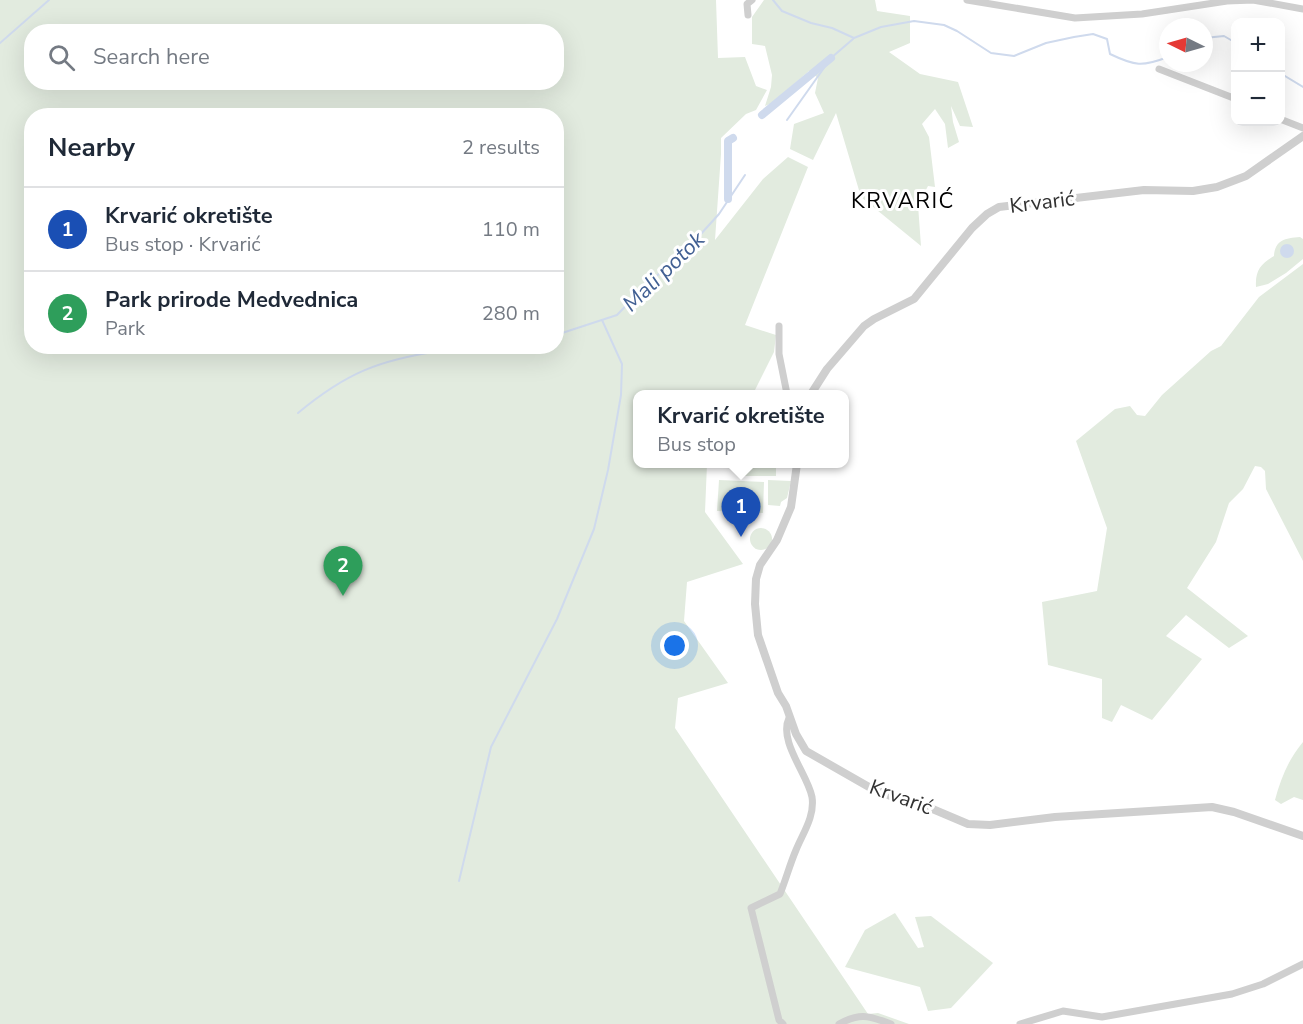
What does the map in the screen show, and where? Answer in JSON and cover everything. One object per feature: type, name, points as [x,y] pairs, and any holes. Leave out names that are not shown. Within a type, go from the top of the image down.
[{"type":"street","points":[[748,15],[747,4],[752,0]]},
{"type":"street","points":[[967,0],[1075,18],[1142,14],[1227,1],[1253,0],[1303,9]]},
{"type":"street","points":[[1167,72],[1231,97]]},
{"type":"street","points":[[1285,121],[1303,128]]},
{"type":"street","name":"Krvarić","points":[[814,390],[827,369],[864,326],[915,299],[972,228],[987,214],[999,207],[1144,190],[1193,191],[1217,187],[1246,176],[1303,136]]},
{"type":"street","points":[[779,326],[779,354],[787,390]]},
{"type":"street","name":"Krvarić","points":[[796,468],[790,507],[777,540],[760,565],[756,579],[758,635],[778,693],[806,751],[869,787],[893,797],[916,802],[968,824],[990,825],[1054,818],[1212,807],[1234,812],[1303,836]]},
{"type":"street","points":[[783,1024],[779,1020],[751,908],[770,901],[780,894],[811,813],[812,794],[787,734],[789,718]]},
{"type":"street","points":[[1020,1024],[1063,1011],[1102,1020],[1232,994],[1263,984],[1303,964]]},
{"type":"street","points":[[839,1024],[850,1018],[867,1016],[891,1024]]},
{"type":"shaded area","points":[[0,0],[716,0],[718,58],[745,57],[756,86],[767,90],[756,110],[746,114],[721,138],[715,240],[763,179],[788,157],[808,167],[745,325],[776,335],[774,352],[755,390],[633,390],[633,468],[707,468],[705,512],[743,564],[687,582],[684,621],[728,683],[678,698],[675,728],[868,1014],[878,1013],[909,1024],[0,1024]]},
{"type":"shaded area","points":[[764,0],[875,0],[877,11],[910,16],[910,43],[889,52],[920,74],[958,82],[973,127],[960,126],[951,106],[959,142],[948,148],[945,124],[935,109],[922,124],[929,137],[935,187],[928,186],[918,205],[921,246],[861,197],[836,113],[813,160],[790,149],[794,124],[824,113],[815,93],[818,78],[809,71],[772,103],[765,106],[772,75],[765,46],[752,44],[752,17]]},
{"type":"shaded area","points":[[1300,237],[1303,239],[1303,259],[1268,284],[1256,287],[1260,268],[1274,256],[1276,246],[1285,239]]},
{"type":"shaded area","points":[[1303,264],[1303,561],[1266,489],[1265,471],[1255,466],[1243,489],[1229,503],[1216,542],[1187,588],[1248,636],[1229,648],[1186,615],[1166,636],[1202,659],[1152,720],[1121,705],[1112,722],[1102,718],[1102,679],[1048,665],[1042,602],[1097,591],[1107,528],[1076,441],[1115,409],[1130,406],[1137,415],[1145,416],[1162,395],[1211,351],[1221,346],[1259,297]]},
{"type":"shaded area","points":[[740,468],[776,468],[776,476],[740,476]]},
{"type":"shaded area","points":[[719,480],[764,482],[763,513],[717,511]]},
{"type":"shaded area","points":[[768,480],[791,481],[787,498],[781,502],[780,506],[768,505]]},
{"type":"shaded area","points":[[761,528],[769,531],[772,539],[769,547],[761,550],[753,547],[750,539],[753,531]]},
{"type":"shaded area","points":[[1303,742],[1303,800],[1294,797],[1281,804],[1275,800],[1280,784],[1289,762]]},
{"type":"shaded area","points":[[895,913],[918,948],[924,947],[915,917],[931,916],[993,963],[951,1008],[928,1011],[920,987],[845,967],[865,930]]},
{"type":"water","points":[[1287,244],[1292,246],[1294,251],[1292,256],[1287,258],[1282,256],[1280,251],[1282,246]]},
{"type":"waterway","points":[[0,43],[49,0]]},
{"type":"waterway","points":[[773,0],[782,11],[854,38],[881,27],[914,21],[944,25],[991,53],[1014,56],[1046,43],[1093,34],[1107,39],[1110,54],[1126,61],[1145,64],[1159,60]]},
{"type":"waterway","points":[[1213,37],[1224,36],[1231,40]]},
{"type":"waterway","name":"Mali potok","points":[[787,120],[831,58],[853,39]]},
{"type":"waterway","points":[[762,115],[831,58]]},
{"type":"waterway","points":[[1285,76],[1303,87]]},
{"type":"waterway","points":[[728,199],[728,141],[733,138]]},
{"type":"waterway","name":"Mali potok","points":[[564,332],[617,315],[690,246],[719,214],[745,175]]},
{"type":"waterway","points":[[459,881],[491,747],[557,619],[594,529],[608,470],[621,395],[622,364],[602,320]]},
{"type":"waterway","name":"Mali potok","points":[[298,413],[315,399],[364,370],[424,354]]},
{"type":"place","name":"Krvarić okretište","points":[[741,537]]},
{"type":"place","name":"Park prirode Medvednica","points":[[343,596]]},
{"type":"district","name":"KRVARIĆ","points":[[903,200]]}]
